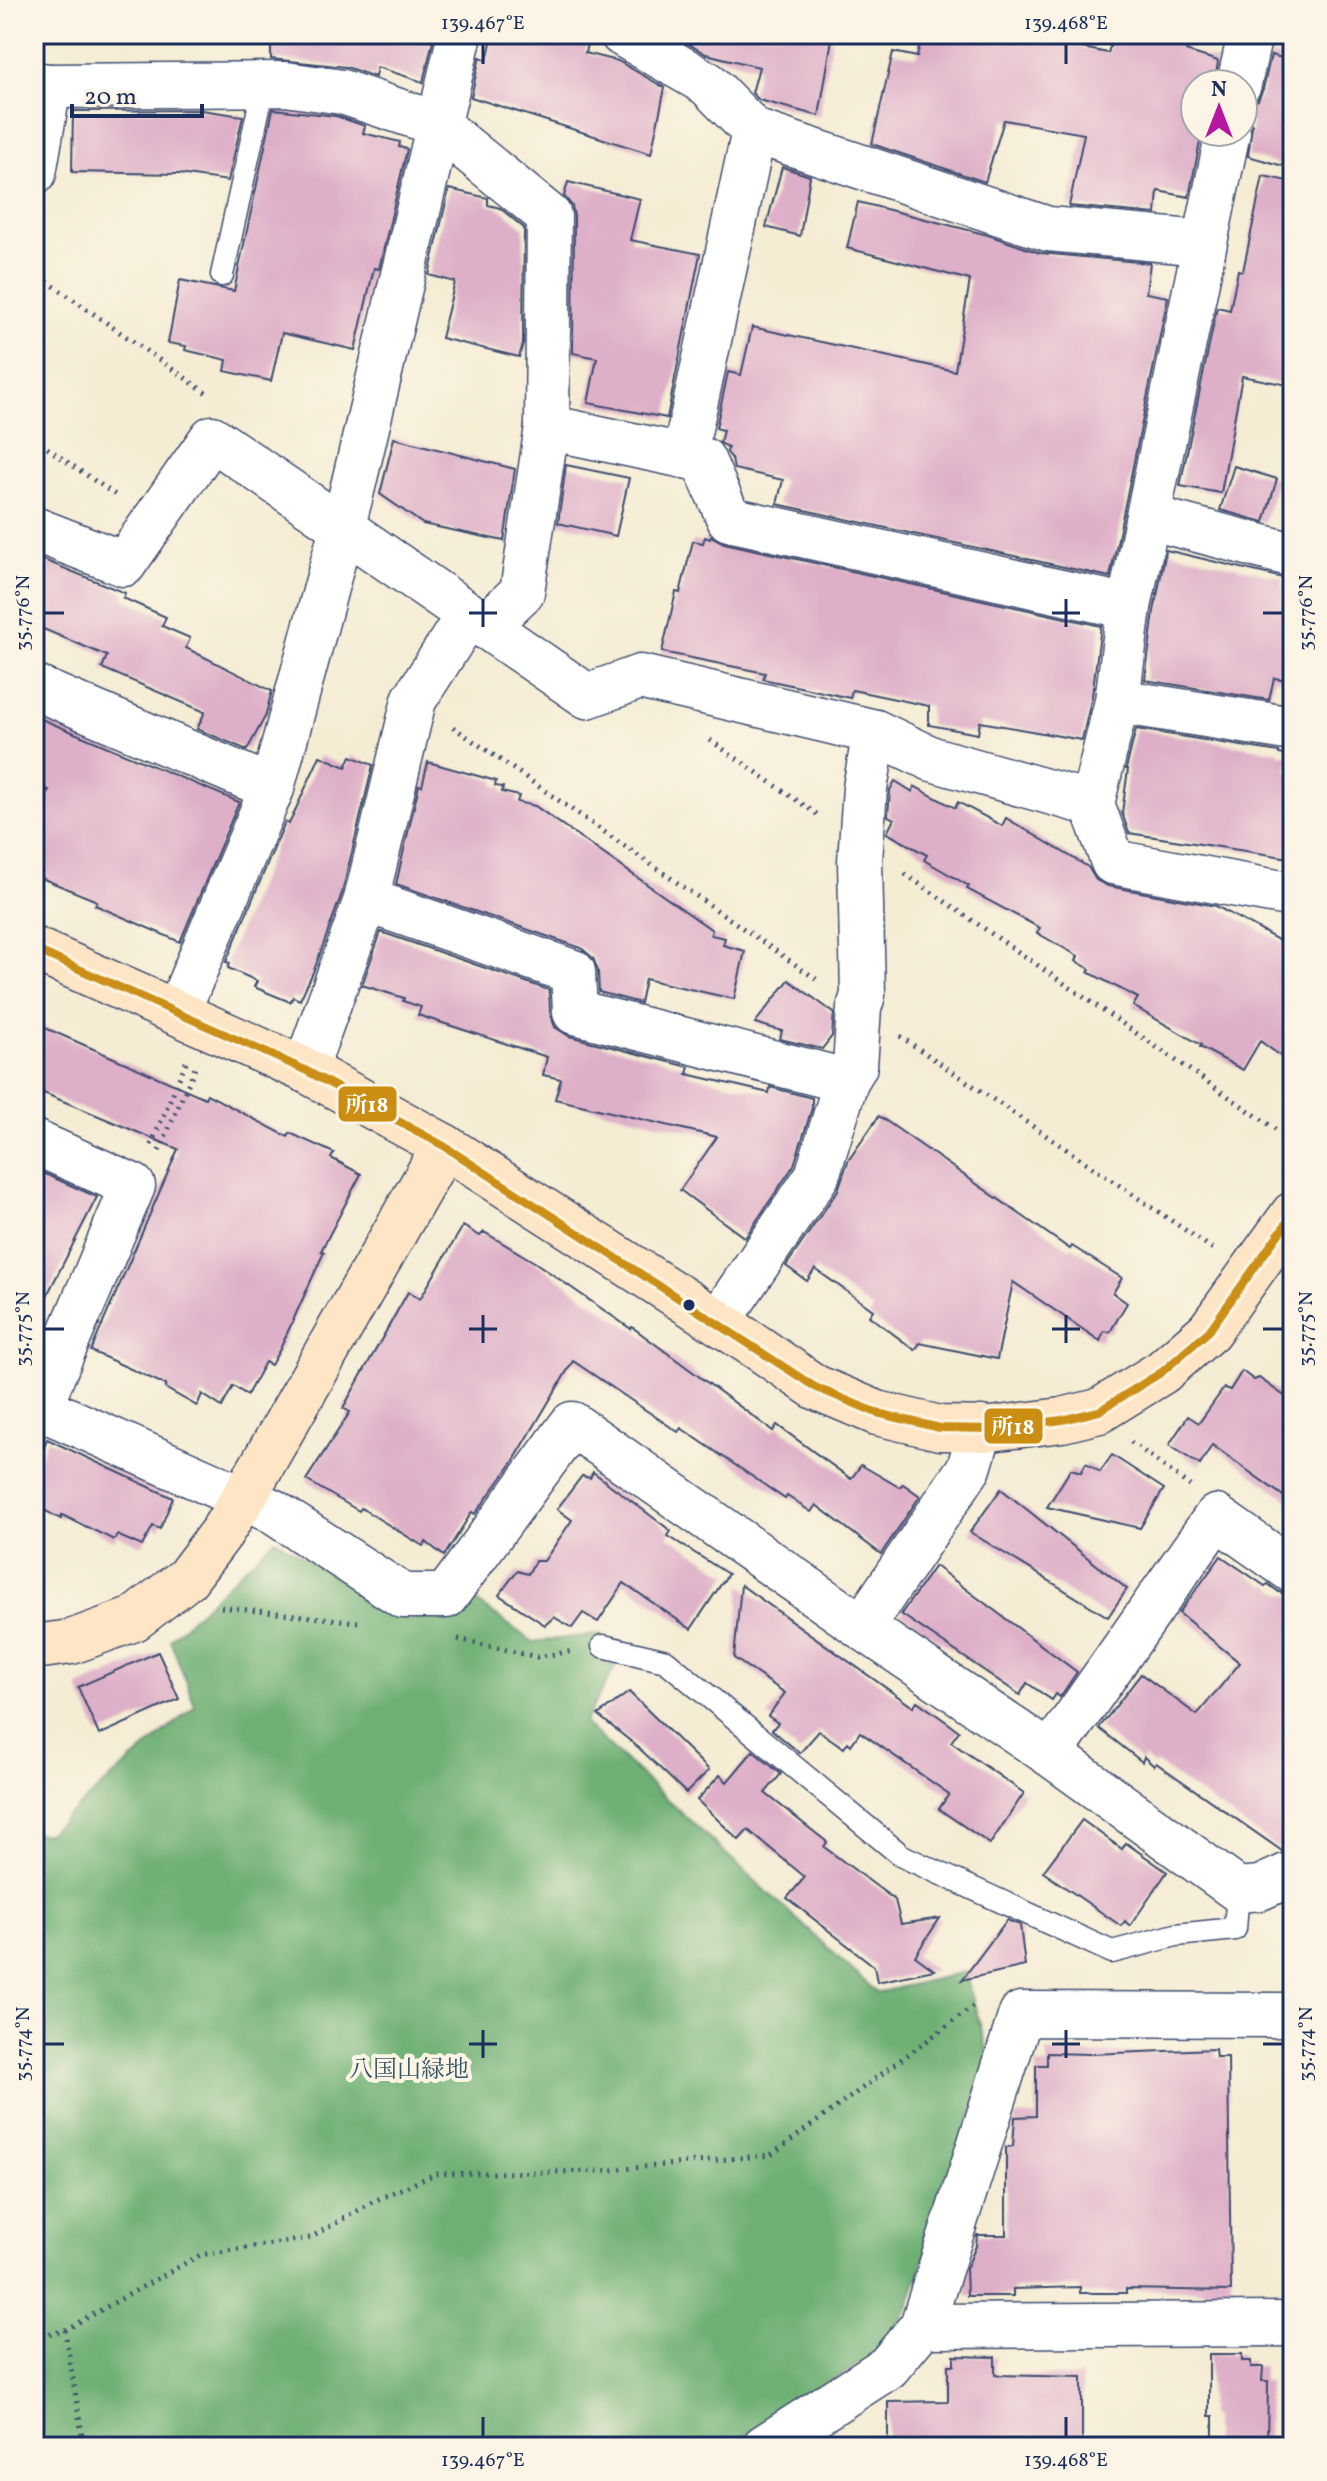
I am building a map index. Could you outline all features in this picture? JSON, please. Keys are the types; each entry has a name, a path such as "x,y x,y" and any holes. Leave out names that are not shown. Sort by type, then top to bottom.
{"street":[{"path":"178,1011 272,788 342,529 460,34"},
{"path":"622,34 708,84 754,131 1048,229 1203,243"},
{"path":"1243,68 1250,34"},
{"path":"34,173 41,85 286,84 342,92 440,127 549,216 547,427 522,592 476,621 414,700 366,900 305,1070"},
{"path":"684,456 754,131"},
{"path":"1224,148 1129,607 1117,701 1092,804 1113,862 1293,895"},
{"path":"547,427 703,460 729,519 1129,607"},
{"path":"34,529 124,564 212,438 587,696 640,677 875,732 932,759 1092,804"},
{"path":"1148,517 1293,555"},
{"path":"34,687 272,788"},
{"path":"1117,701 1293,729"},
{"path":"718,1322 817,1176 846,1081 855,1066 859,1008 863,995 860,861 865,788 875,732"},
{"path":"366,900 573,972 575,1012 846,1081"},
{"path":"34,949 305,1070 444,1146 815,1387 865,1408 940,1428 981,1428 1062,1420 1099,1411 1162,1372 1209,1331 1293,1214"},
{"path":"34,1142 133,1186 37,1406 272,1511 403,1596 446,1596 572,1424 1050,1754 1238,1890 1260,1888 1293,1873"},
{"path":"34,1647 71,1642 134,1619 187,1578 244,1497 444,1146"},
{"path":"862,1627 969,1468 981,1428"},
{"path":"1050,1754 1216,1517 1293,1571"},
{"path":"764,2447 888,2367 922,2326 1021,2014 1293,2015"},
{"path":"922,2326 1293,2324"}],"lane":[{"path":"222,275 264,85"},
{"path":"603,1646 666,1661 902,1856 1112,1952 1176,1935 1235,1929 1238,1890"}],"path":[{"path":"34,439 154,522"},
{"path":"133,1186 187,1059"},
{"path":"133,1186 149,1173 197,1063"},
{"path":"1124,1436 1212,1502 1216,1517"},
{"path":"34,2339 65,2330 200,2255 310,2238 374,2201 435,2174 601,2171 771,2155 981,2000"},
{"path":"65,2330 84,2447"}],"green space":[{"name":"八国山緑地","path":"275,1539 404,1619 457,1615 471,1598 533,1642 601,1634 615,1667 584,1723 877,1993 965,1972 990,2060 908,2308 880,2351 726,2447 34,2447 34,1833 48,1833 195,1706 170,1639"}],"building":[{"path":"271,34 411,34 433,41 423,82 377,67 375,77 346,67 271,59"},
{"path":"493,34 566,34 588,39 585,53 618,61 665,88 651,154 471,97 480,57 487,60"},
{"path":"679,34 807,34 832,39 819,116 759,100 752,93 759,67 706,54 678,38"},
{"path":"922,34 1013,34 1108,53 1114,34 1191,34 1186,51 1218,61 1217,68 1179,68 1179,148 1199,148 1189,197 1158,191 1156,214 1069,206 1084,134 1004,120 985,182 872,144 893,52 917,57"},
{"path":"1271,55 1293,61 1293,85 1283,124 1293,126 1287,167 1248,156 1249,148 1259,148 1259,98"},
{"path":"273,109 336,116 365,126 363,133 400,142 399,147 407,149 379,269 374,268 355,350 282,333 271,381 225,371 227,360 168,343 180,280 234,291"},
{"path":"201,110 243,116 228,181 179,174 72,172 73,111"},
{"path":"782,167 810,176 800,236 766,227"},
{"path":"1263,176 1293,182 1293,386 1242,376 1221,493 1180,486 1217,307 1230,310 1238,270 1243,271"},
{"path":"568,182 640,199 630,240 700,254 667,418 588,403 597,358 573,353 574,216 572,206 564,196"},
{"path":"449,189 488,198 488,205 500,208 524,228 523,344 519,357 441,338 455,282 429,275"},
{"path":"858,202 988,235 1040,253 1150,263 1146,293 1168,297 1110,577 777,504 783,480 734,469 728,447 720,443 723,430 716,428 728,372 741,375 752,327 955,371 970,280 847,248"},
{"path":"394,438 515,469 504,541 423,524 380,494"},
{"path":"566,465 629,478 616,536 558,523"},
{"path":"1234,466 1277,479 1264,522 1220,510"},
{"path":"711,536 724,543 1101,626 1092,696 1082,740 980,722 978,734 929,725 929,706 852,690 850,698 763,679 765,673 662,652 676,592 680,593 693,541 703,543 705,537 710,539"},
{"path":"1166,550 1283,578 1281,587 1288,589 1287,595 1293,595 1293,681 1274,678 1269,700 1145,680"},
{"path":"34,556 125,593 123,598 166,617 162,626 190,638 186,648 272,691 265,717 247,750 197,729 205,712 102,668 107,656 34,625"},
{"path":"34,716 239,802 180,942 95,905 97,901 34,875 34,825 49,790 34,784"},
{"path":"1136,729 1290,756 1287,772 1293,773 1293,840 1290,858 1129,833 1122,813 1126,769"},
{"path":"320,756 346,767 351,756 373,765 342,893 300,1000 293,997 290,1002 254,987 257,981 228,968 230,963 226,962 285,822 289,824"},
{"path":"428,762 496,781 495,786 503,787 502,792 519,796 517,802 535,806 712,930 711,935 725,938 723,945 745,951 734,999 645,979 640,1003 599,992 598,971 593,958 581,948 396,884 419,785 422,786"},
{"path":"895,781 913,792 914,786 955,808 958,802 1002,826 1006,818 1088,867 1096,880 1108,886 1216,906 1293,948 1293,1065 1260,1041 1243,1070 1200,1047 1133,1006 1138,998 1088,972 1090,969 1076,961 1078,956 1037,933 1040,928 967,889 969,886 924,860 927,855 887,833 894,819 888,816 890,790"},
{"path":"381,932 549,990 550,1013 555,1027 569,1036 689,1067 687,1074 769,1093 770,1087 812,1098 812,1108 794,1165 745,1238 680,1190 717,1137 555,1099 561,1079 543,1075 547,1057 418,1015 421,1007 403,1001 404,998 362,985"},
{"path":"789,980 834,1013 832,1036 822,1049 780,1039 782,1031 755,1023"},
{"path":"34,1023 205,1098 207,1094 288,1137 290,1133 334,1153 331,1158 361,1174 321,1251 324,1252 280,1349 271,1365 265,1362 247,1395 233,1386 222,1407 202,1394 197,1406 165,1388 166,1385 91,1351 178,1149 34,1089"},
{"path":"879,1116 1070,1249 1072,1246 1122,1278 1113,1293 1127,1303 1110,1332 1104,1331 1100,1341 1013,1282 997,1359 920,1343 915,1350 869,1316 873,1310 815,1269 807,1281 786,1266 838,1190 848,1161"},
{"path":"34,1169 97,1197 34,1321"},
{"path":"463,1226 480,1236 484,1232 536,1263 632,1327 773,1431 777,1425 851,1479 861,1465 899,1487 903,1484 920,1496 881,1554 816,1505 811,1512 787,1496 785,1499 681,1428 678,1432 573,1361 513,1462 475,1514 472,1512 444,1556 426,1542 423,1546 361,1508 359,1511 306,1480 350,1412 343,1408 408,1292 420,1299"},
{"path":"1242,1371 1254,1380 1259,1378 1293,1402 1293,1503 1212,1445 1200,1465 1169,1445 1188,1416 1199,1423 1224,1388 1230,1390"},
{"path":"47,1439 173,1498 160,1529 153,1526 142,1546 117,1535 114,1540 34,1505 34,1474"},
{"path":"1112,1455 1164,1489 1140,1528 1047,1507 1071,1469 1081,1472 1086,1463 1100,1472"},
{"path":"593,1472 671,1531 668,1536 728,1574 691,1629 624,1583 598,1622 583,1613 572,1628 554,1617 545,1625 499,1595 517,1571 528,1574 535,1561 544,1561 572,1520 557,1509 582,1476 590,1478"},
{"path":"1001,1489 1127,1589 1108,1617 970,1532"},
{"path":"1221,1556 1265,1586 1268,1584 1279,1592 1293,1596 1293,1848 1282,1851 1156,1763 1154,1766 1144,1757 1142,1762 1099,1728 1141,1674 1197,1715 1240,1663 1179,1613"},
{"path":"935,1566 1077,1672 1060,1697 1056,1694 1052,1700 1027,1683 1020,1695 901,1614"},
{"path":"741,1585 913,1707 917,1701 959,1731 951,1742 1024,1793 990,1844 939,1809 949,1794 860,1732 851,1745 848,1742 844,1748 819,1731 800,1753 772,1730 778,1723 768,1716 785,1693 734,1658"},
{"path":"158,1652 179,1699 99,1735 78,1687"},
{"path":"629,1692 709,1770 686,1793 639,1748 598,1715"},
{"path":"753,1751 781,1774 765,1793 827,1842 824,1847 895,1900 901,1924 940,1918 915,1956 934,1970 877,1982 874,1966 787,1898 805,1877 748,1830 739,1840 697,1800 720,1775 727,1782"},
{"path":"1082,1820 1122,1849 1126,1843 1167,1872 1130,1926 1125,1921 1121,1926 1043,1872"},
{"path":"1007,1920 1020,1925 1025,1966 962,1980"},
{"path":"1215,2049 1216,2057 1228,2057 1231,2291 1126,2289 1126,2293 1080,2293 1080,2287 1013,2289 1013,2296 967,2296 966,2269 976,2246 977,2235 1006,2235 1006,2147 1013,2146 1015,2117 1036,2116 1036,2065 1047,2065 1047,2053"},
{"path":"1209,2354 1242,2354 1242,2361 1251,2361 1251,2367 1263,2367 1262,2381 1268,2381 1267,2447 1213,2447 1213,2416 1209,2416"},
{"path":"954,2356 995,2357 995,2374 1001,2375 1082,2377 1082,2447 888,2447 888,2402 948,2401 948,2365 954,2365"}],"transit line":[{"name":"所18","path":"34,949 305,1070 444,1146 815,1387 877,1413 940,1428 991,1429 1062,1420 1099,1411 1162,1372 1209,1331 1293,1214"}]}
